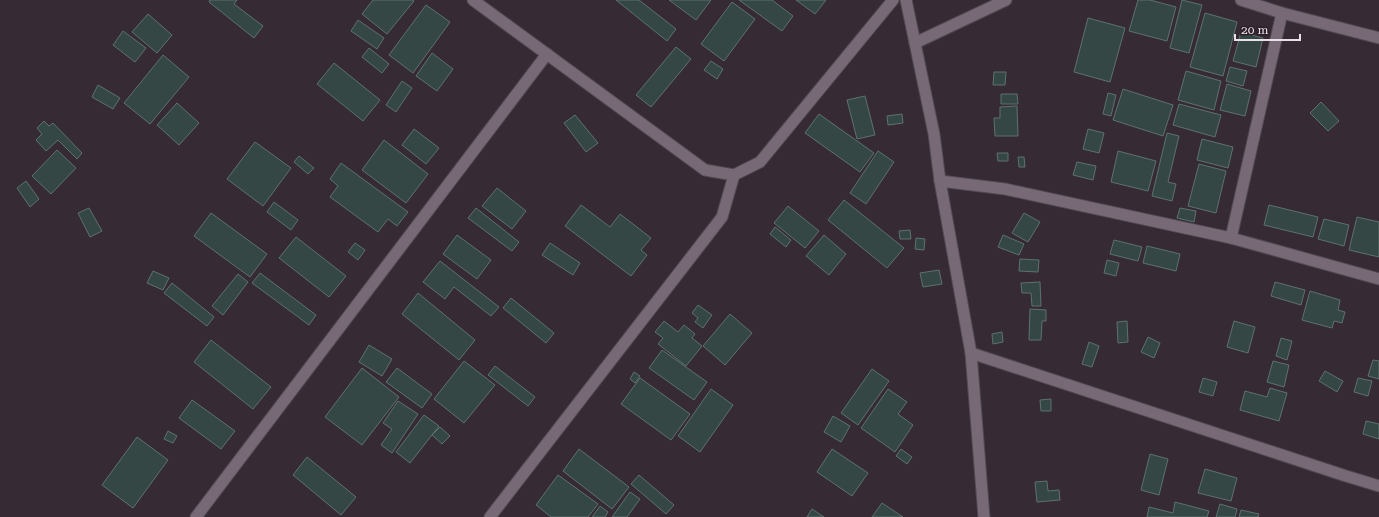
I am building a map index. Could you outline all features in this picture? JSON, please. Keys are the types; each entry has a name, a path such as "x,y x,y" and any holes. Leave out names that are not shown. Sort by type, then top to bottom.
{"street":[{"path":"472,0 705,170 734,175 760,162 893,0"},
{"path":"906,0 934,134 940,182 971,353 984,517"},
{"path":"915,43 1006,0"},
{"path":"1241,0 1282,13 1379,38"},
{"path":"1231,238 1282,13"},
{"path":"196,517 547,54"},
{"path":"490,517 722,217 734,175"},
{"path":"940,182 1004,189 1231,238 1379,279"},
{"path":"971,353 1379,486"}],"building":[{"path":"210,0 237,0 234,4 263,26 254,38 209,2"},
{"path":"373,0 414,1 387,34 362,14"},
{"path":"616,0 639,0 676,29 667,41"},
{"path":"669,0 711,0 696,20"},
{"path":"739,0 772,0 793,16 782,31"},
{"path":"796,0 826,0 815,14"},
{"path":"1138,0 1150,0 1176,7 1167,41 1129,31"},
{"path":"1182,0 1202,5 1189,53 1170,48"},
{"path":"732,2 755,19 724,61 701,44"},
{"path":"426,5 450,22 413,73 389,55"},
{"path":"1205,13 1237,22 1223,76 1190,67"},
{"path":"148,14 172,35 157,53 132,32"},
{"path":"1088,18 1125,28 1110,82 1074,72"},
{"path":"358,20 384,38 377,49 351,31"},
{"path":"123,31 146,48 135,62 113,45"},
{"path":"1241,32 1263,38 1256,67 1233,61"},
{"path":"676,47 691,59 651,107 636,95"},
{"path":"369,48 389,64 382,73 362,57"},
{"path":"432,53 453,69 437,91 416,76"},
{"path":"163,55 189,77 150,124 124,103"},
{"path":"711,61 723,69 717,79 704,70"},
{"path":"334,63 380,100 363,121 317,84"},
{"path":"1230,67 1247,71 1243,86 1226,81"},
{"path":"1186,71 1221,81 1214,110 1178,100"},
{"path":"994,72 1006,72 1005,85 993,85"},
{"path":"402,81 412,88 396,112 386,105"},
{"path":"1227,84 1251,91 1245,116 1220,110"},
{"path":"98,85 120,98 113,109 92,97"},
{"path":"1123,89 1173,105 1163,136 1113,120"},
{"path":"1108,93 1116,95 1111,116 1103,114"},
{"path":"1001,94 1017,94 1018,104 1001,104"},
{"path":"865,96 875,135 857,139 847,100"},
{"path":"1321,102 1339,121 1328,131 1310,113"},
{"path":"177,103 199,123 179,145 157,125"},
{"path":"1179,104 1221,115 1215,137 1173,125"},
{"path":"1017,106 1018,136 995,136 994,118 1000,118 1000,107"},
{"path":"819,114 874,153 860,172 805,133"},
{"path":"902,114 903,123 888,125 887,116"},
{"path":"575,115 598,143 586,152 564,123"},
{"path":"44,121 49,126 53,123 82,153 77,159 58,140 46,151 36,140 42,134 37,128"},
{"path":"414,129 439,148 426,164 402,145"},
{"path":"1088,129 1104,133 1099,153 1083,149"},
{"path":"1167,133 1179,136 1168,182 1176,184 1172,201 1152,196"},
{"path":"1202,139 1233,147 1228,168 1197,160"},
{"path":"384,140 428,174 406,203 362,170"},
{"path":"255,142 291,168 263,206 227,179"},
{"path":"57,150 76,168 51,194 32,176"},
{"path":"878,151 894,162 866,204 850,193"},
{"path":"1118,151 1156,161 1148,191 1111,182"},
{"path":"997,153 1008,153 1008,161 998,161"},
{"path":"299,156 314,168 308,174 294,162"},
{"path":"1018,157 1024,157 1025,167 1019,167"},
{"path":"1077,162 1096,166 1093,180 1073,175"},
{"path":"341,163 408,212 397,226 388,219 378,232 330,197 338,186 330,179"},
{"path":"1199,164 1226,171 1216,213 1188,206"},
{"path":"26,181 39,199 30,207 17,188"},
{"path":"497,188 526,211 512,229 482,206"},
{"path":"844,200 904,248 887,268 828,220"},
{"path":"274,202 298,220 291,230 267,212"},
{"path":"581,205 610,227 620,214 651,238 641,250 647,255 631,276 565,226"},
{"path":"1269,205 1318,217 1313,237 1264,225"},
{"path":"788,206 819,231 805,248 774,223"},
{"path":"89,208 102,231 90,237 78,213"},
{"path":"476,208 519,242 512,251 468,218"},
{"path":"1180,208 1196,211 1194,222 1177,218"},
{"path":"211,213 267,254 250,277 194,236"},
{"path":"1024,213 1040,222 1028,242 1012,233"},
{"path":"1357,217 1379,222 1379,257 1349,250"},
{"path":"1324,219 1349,225 1344,246 1318,239"},
{"path":"775,227 791,240 786,247 770,234"},
{"path":"910,230 911,239 900,239 899,231"},
{"path":"457,235 491,260 477,279 443,254"},
{"path":"824,235 846,254 829,275 806,256"},
{"path":"1003,235 1024,244 1019,255 998,247"},
{"path":"296,237 346,276 329,297 279,258"},
{"path":"916,238 925,239 924,250 915,249"},
{"path":"1114,240 1142,247 1138,261 1110,254"},
{"path":"355,243 365,250 358,260 348,252"},
{"path":"550,243 580,263 573,275 542,255"},
{"path":"1147,246 1180,254 1176,271 1143,263"},
{"path":"1020,259 1039,260 1038,272 1019,271"},
{"path":"1107,260 1119,263 1116,276 1104,273"},
{"path":"440,261 499,307 491,316 454,287 445,299 423,282"},
{"path":"939,270 942,284 923,287 920,273"},
{"path":"153,271 169,278 163,290 147,283"},
{"path":"260,273 316,315 309,325 252,283"},
{"path":"238,274 248,282 223,315 212,306"},
{"path":"1040,282 1041,306 1032,306 1031,293 1022,293 1021,283"},
{"path":"1275,282 1305,290 1301,305 1271,296"},
{"path":"172,283 214,317 207,326 164,293"},
{"path":"1310,291 1340,300 1338,310 1345,312 1342,323 1334,321 1332,328 1302,320"},
{"path":"418,293 475,340 459,360 402,314"},
{"path":"511,298 554,333 546,343 503,308"},
{"path":"698,305 712,315 703,328 695,322 698,318 692,313"},
{"path":"1030,309 1046,310 1046,321 1042,321 1041,340 1029,340"},
{"path":"730,314 752,333 725,365 703,346"},
{"path":"664,321 678,332 684,325 695,334 692,338 702,346 686,366 658,344 663,338 655,332"},
{"path":"1127,321 1128,342 1118,343 1117,322"},
{"path":"1234,321 1255,327 1248,353 1227,347"},
{"path":"1002,332 1003,342 993,344 992,334"},
{"path":"1148,337 1160,343 1154,358 1141,352"},
{"path":"1281,338 1292,341 1287,360 1276,356"},
{"path":"211,340 271,387 253,409 194,362"},
{"path":"1089,342 1099,346 1092,367 1082,364"},
{"path":"369,345 392,359 382,376 359,362"},
{"path":"662,350 707,382 694,400 649,368"},
{"path":"1373,360 1379,361 1379,379 1368,376"},
{"path":"464,361 495,385 464,423 434,399"},
{"path":"1273,361 1289,365 1284,387 1267,382"},
{"path":"495,366 535,397 528,406 488,375"},
{"path":"362,368 399,397 362,445 325,417"},
{"path":"397,368 432,394 422,408 386,382"},
{"path":"872,369 889,381 858,425 841,413"},
{"path":"1325,371 1343,381 1337,392 1319,381"},
{"path":"634,372 640,376 635,383 630,379"},
{"path":"640,378 690,414 671,440 621,404"},
{"path":"1203,378 1217,382 1213,396 1199,392"},
{"path":"1358,378 1372,381 1368,396 1354,392"},
{"path":"1270,388 1287,393 1279,421 1240,410 1245,391 1267,397"},
{"path":"711,389 733,405 700,452 678,436"},
{"path":"888,389 907,402 898,414 913,425 895,452 861,428"},
{"path":"1051,399 1051,411 1041,411 1040,400"},
{"path":"192,400 235,431 221,449 179,418"},
{"path":"398,401 418,414 392,453 381,445 392,429 383,423"},
{"path":"424,415 439,426 410,463 396,452"},
{"path":"833,416 850,426 841,442 824,432"},
{"path":"1366,421 1379,424 1379,439 1363,434"},
{"path":"440,427 450,436 442,444 432,435"},
{"path":"168,431 177,436 173,443 164,439"},
{"path":"137,437 168,460 133,508 102,485"},
{"path":"579,449 629,487 612,509 563,471"},
{"path":"832,449 868,473 852,496 817,472"},
{"path":"901,449 912,457 907,464 896,456"},
{"path":"1150,454 1168,459 1159,495 1141,490"},
{"path":"307,457 356,497 341,515 293,475"},
{"path":"1205,469 1237,478 1231,501 1198,493"},
{"path":"558,475 598,504 588,517 551,517 536,505"},
{"path":"639,475 674,505 666,514 631,484"},
{"path":"1047,481 1048,491 1059,490 1060,500 1037,502 1035,482"},
{"path":"630,492 640,499 627,517 612,517"},
{"path":"1175,502 1209,511 1207,517 1147,517 1149,507 1173,513"},
{"path":"882,503 903,517 872,517"},
{"path":"1220,504 1237,509 1235,517 1216,517"},
{"path":"600,506 608,512 605,517 592,517"},
{"path":"812,509 824,517 807,517"},
{"path":"1241,510 1259,514 1258,517 1239,517"}]}
